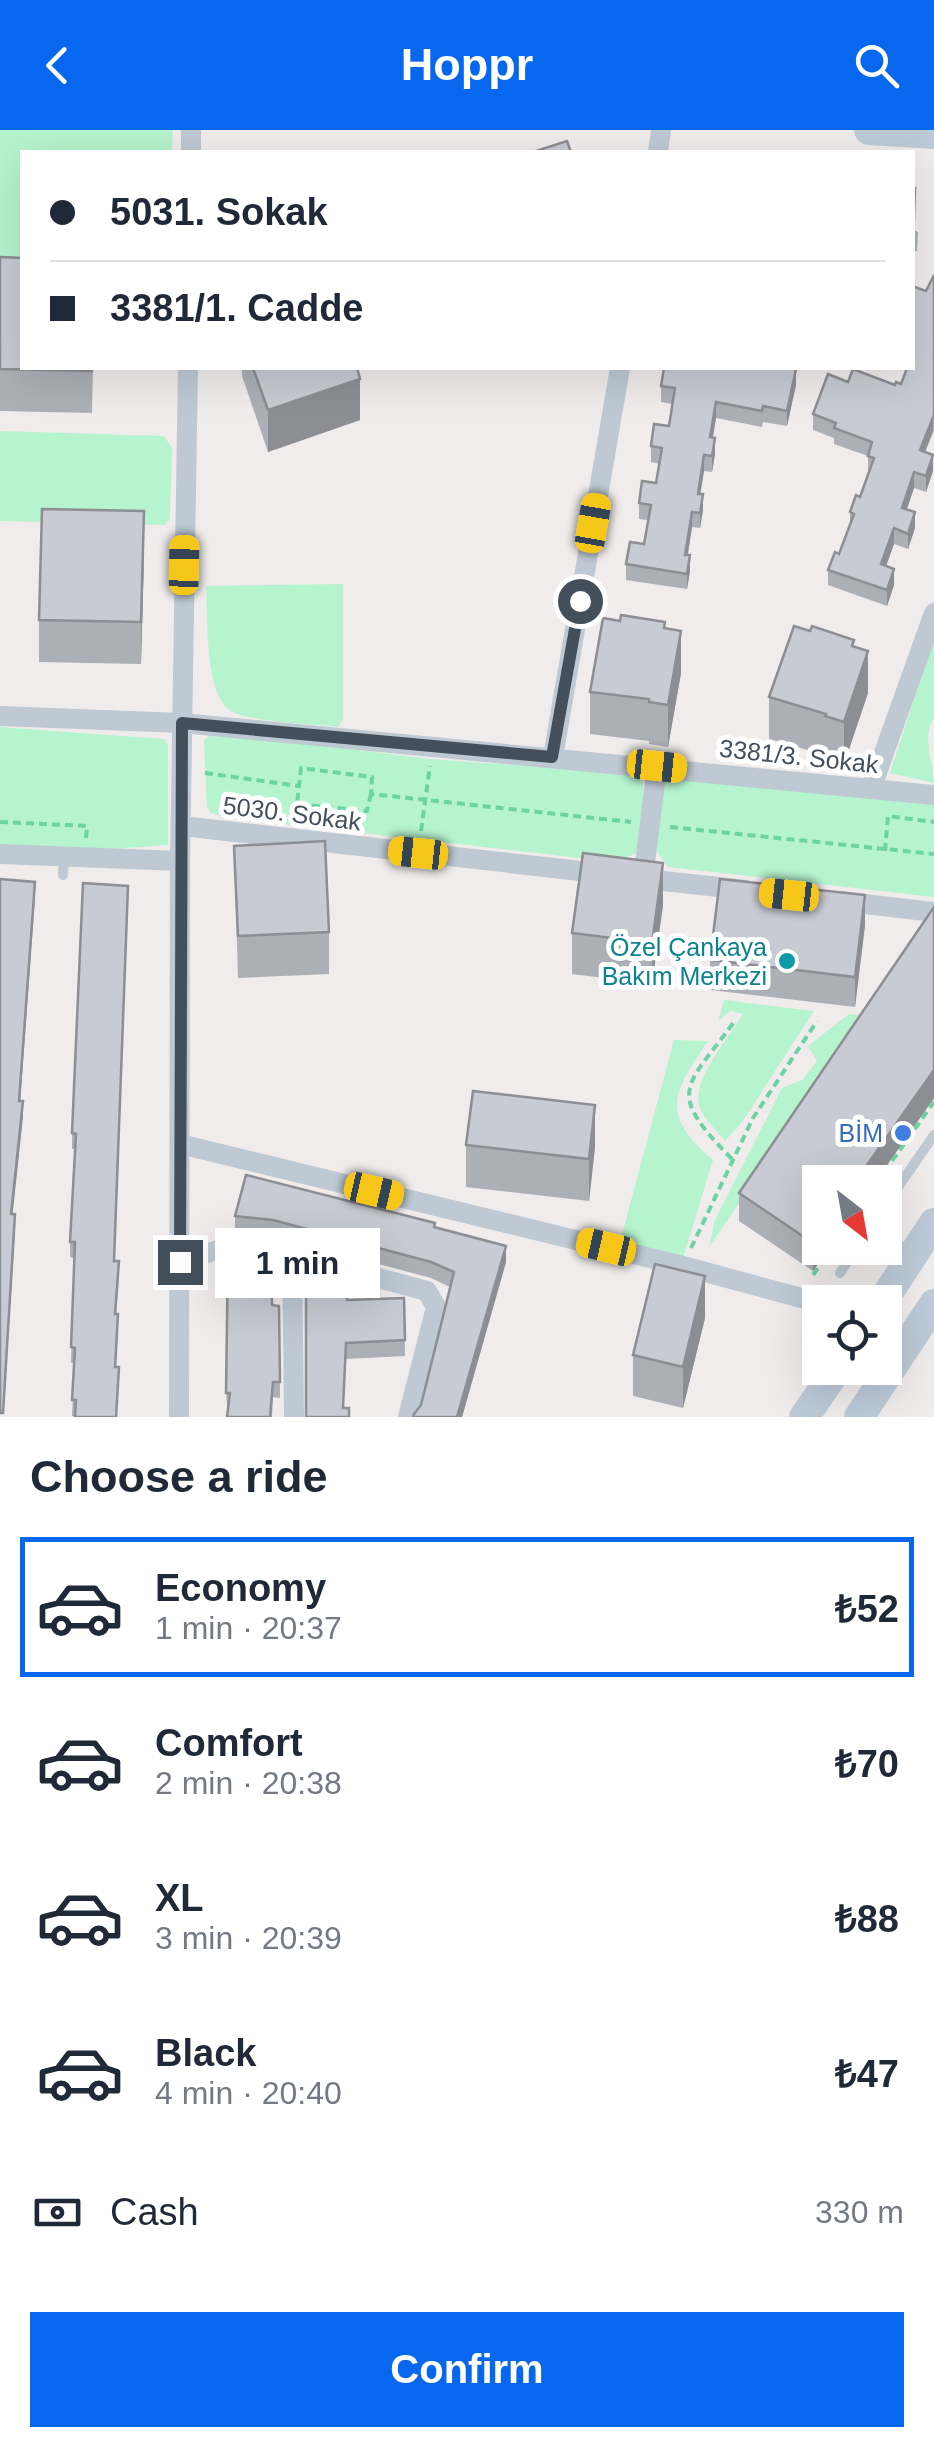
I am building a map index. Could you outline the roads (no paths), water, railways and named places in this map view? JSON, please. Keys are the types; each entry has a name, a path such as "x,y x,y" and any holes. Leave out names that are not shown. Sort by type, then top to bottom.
{"main road":[{"path":"869,130 934,134"},
{"path":"893,1285 934,1222"},
{"path":"860,1417 934,1304"},
{"path":"804,1417 826,1385"}],"street":[{"path":"179,1417 180,862 188,370"},
{"path":"552,757 620,370"},
{"path":"870,788 934,612"},
{"name":"3381/3. Sokak","path":"0,716 182,723 934,795"},
{"path":"644,879 657,766"},
{"name":"5030. Sokak","path":"182,826 760,892"},
{"path":"0,854 70,863 180,862"},
{"path":"818,898 934,912"},
{"path":"180,1144 802,1298"},
{"path":"180,1262 235,1245 292,1255 427,1291 436,1307 408,1417"},
{"path":"292,1255 294,1417"}],"lane":[{"path":"902,1181 934,1135"},
{"path":"902,1247 914,1253"},
{"path":"840,1273 845,1265"}],"place":[{"name":"Özel Çankaya Bakım Merkezi","path":"787,961"},
{"name":"BİM","path":"903,1133"}]}
